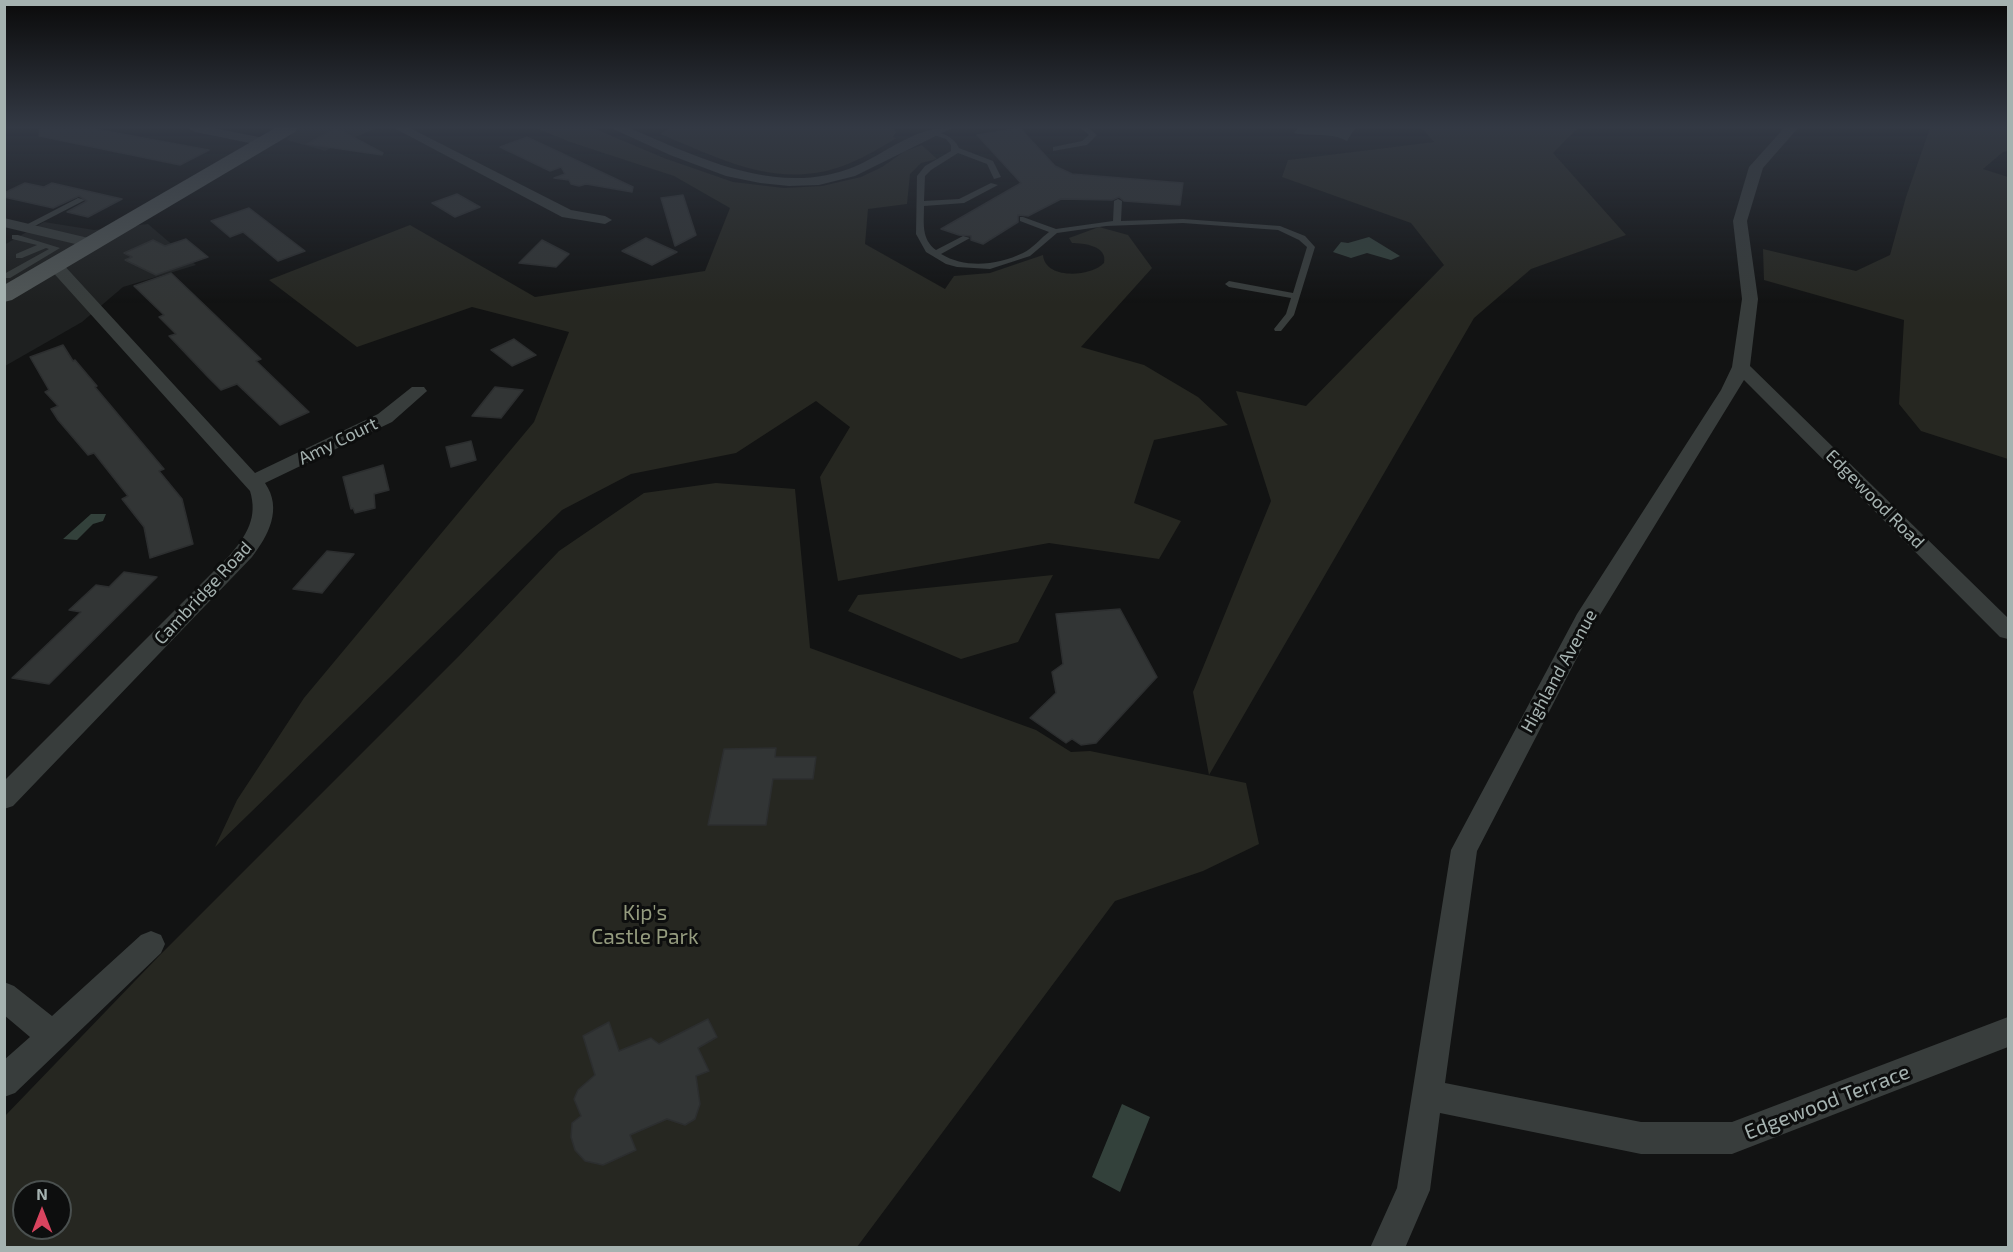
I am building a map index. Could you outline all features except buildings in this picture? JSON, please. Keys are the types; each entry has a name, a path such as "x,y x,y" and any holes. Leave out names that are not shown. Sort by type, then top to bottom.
{"main road":[{"path":"6,277 31,279 188,186"}],"street":[{"path":"514,186 567,214 606,220"},
{"name":"Highland Avenue","path":"1387,1248 1413,1191 1464,849 1586,620 1730,390 1741,366 1750,299 1740,221 1750,186"},
{"path":"4,222 24,231 92,243"},
{"name":"Cambridge Road","path":"4,798 248,548 261,527 264,506 259,489 55,265"},
{"name":"Edgewood Road","path":"1741,366 2008,632"},
{"name":"Amy Court","path":"252,482 384,418 418,391"},
{"path":"4,1082 151,944"},
{"path":"4,996 53,1036"},
{"name":"Edgewood Terrace","path":"1428,1095 1641,1138 1732,1138 2008,1032"}],"lane":[{"path":"921,186 920,234 929,250 960,265 987,267 1027,254 1055,231"},
{"path":"920,204 961,201 986,186"},
{"path":"4,243 81,200"},
{"path":"1117,224 1118,201"},
{"path":"1023,219 1055,231 1117,224 1202,222 1280,228 1302,238 1311,247 1290,315 1278,329"},
{"path":"6,277 56,248 45,245 24,231"},
{"path":"24,257 62,236"},
{"path":"935,254 966,238"},
{"path":"1229,284 1296,296"}],"shaded area":[{"path":"44,222 94,230 148,224 196,265 123,287 82,322 5,366 4,245"},
{"path":"1369,237 1400,256 1391,260 1367,253 1351,258 1333,252 1341,242 1348,243"},
{"path":"91,514 106,514 103,521 93,524 77,540 63,539"},
{"path":"1122,1104 1150,1117 1120,1192 1092,1177"}],"green space":[{"path":"692,186 909,186 907,204 868,209 865,244 945,289 954,276 990,273 1043,255 1046,263 1052,269 1060,272 1069,274 1089,271 1104,263 1102,253 1099,249 1088,245 1072,243 1069,238 1099,227 1128,235 1152,268 1081,347 1144,365 1198,397 1228,425 1154,440 1134,503 1181,521 1159,559 1049,543 838,581 820,477 850,427 816,401 736,453 631,474 562,510 215,847 237,800 304,698 534,422 569,332 472,307 357,347 269,280 410,225 535,297 705,271 730,208"},
{"path":"1308,186 1583,186 1626,235 1531,269 1474,318 1209,775 1193,692 1271,501 1236,391 1306,406 1444,265 1411,223"},
{"path":"1910,186 2008,186 2008,459 1921,431 1899,404 1904,320 1764,280 1763,249 1856,271 1890,255"},
{"name":"Kip's Castle Park","path":"716,483 795,489 810,648 1036,730 1071,752 1090,751 1246,783 1259,844 1203,871 1115,901 857,1247 5,1247 4,1117 159,956 459,656 559,551 644,493"},
{"path":"1053,575 1018,642 961,659 848,611 858,595"}]}
